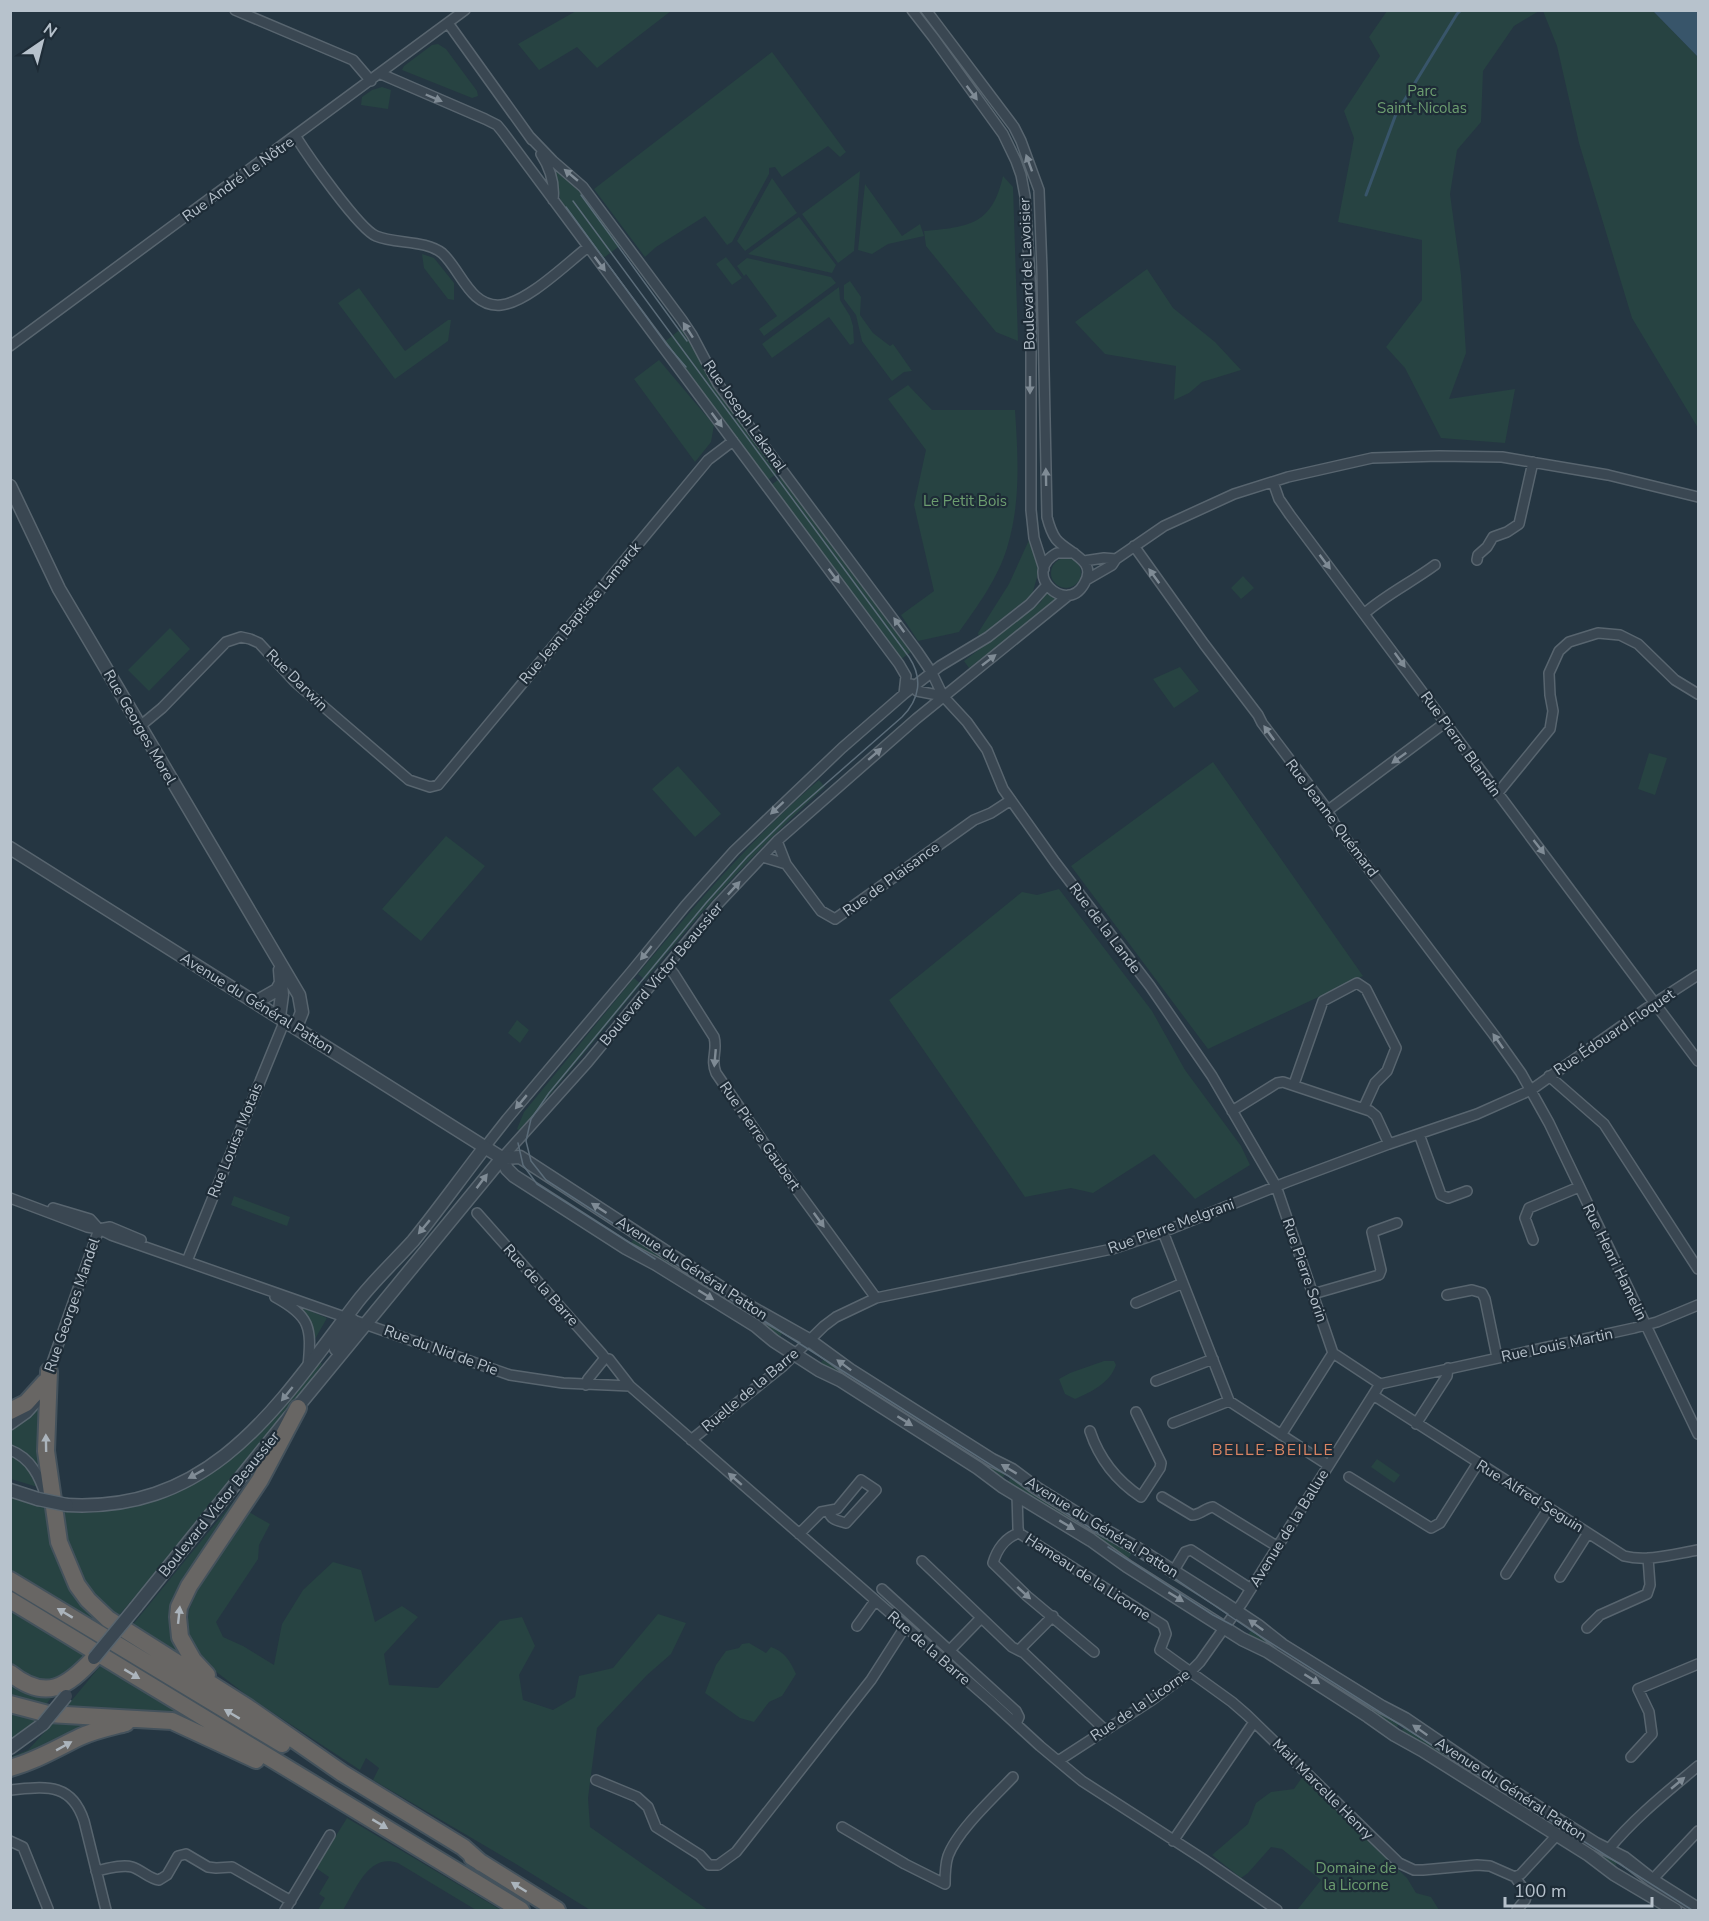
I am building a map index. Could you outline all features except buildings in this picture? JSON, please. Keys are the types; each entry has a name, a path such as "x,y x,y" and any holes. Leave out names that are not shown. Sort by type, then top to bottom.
{"highway":[{"path":"10,1411 26,1403 47,1376"},
{"path":"47,1376 46,1451 60,1542 76,1585 88,1600 108,1618 247,1707 342,1773 463,1847 481,1863"},
{"path":"247,1707 199,1668 182,1642 177,1617 183,1596 260,1480 301,1405"},
{"path":"10,1580 557,1911"},
{"path":"10,1600 521,1911"},
{"path":"10,1673 32,1686 43,1688 66,1684 83,1672 94,1658"},
{"path":"10,1704 48,1714 172,1721 268,1766 316,1793 330,1794"},
{"path":"10,1768 31,1762 80,1737 104,1728 156,1719"}],"street":[{"path":"235,10 353,60 371,81"},
{"name":"Rue André Le Nôtre","path":"10,346 465,10"},
{"name":"Boulevard de Lavoisier","path":"912,10 1003,134 1021,176 1025,196 1031,294 1031,510 1034,538 1044,569"},
{"name":"Boulevard de Lavoisier","path":"926,10 1014,127 1039,190 1047,517 1050,529 1056,538 1074,553"},
{"name":"Rue Joseph Lakanal","path":"448,23 530,137 550,172 554,188 553,200 906,676 909,691"},
{"path":"381,74 497,125 553,200"},
{"path":"296,137 350,211 369,233 378,237 429,247 440,252 473,294 487,303 503,305 521,299 588,247"},
{"name":"Rue Joseph Lakanal","path":"530,137 583,187 692,335 718,384 932,673"},
{"name":"Rue Jean Baptiste Lamarck","path":"430,787 441,782 708,460 733,441"},
{"path":"1086,580 1112,565 1116,559 1164,526 1234,494 1372,458 1439,456 1502,458 1608,475 1698,497"},
{"path":"1477,560 1478,555 1487,547 1492,537 1507,532 1519,524 1533,462"},
{"name":"Rue Pierre Blandin","path":"1273,482 1279,499 1290,515 1698,1061"},
{"name":"Rue Georges Morel","path":"10,486 59,589 299,995"},
{"name":"Rue Jeanne Quémard","path":"1134,546 1258,715 1334,824 1494,1035 1531,1090"},
{"path":"1057,553 1074,553 1084,561 1088,572 1086,580 1078,591 1069,595 1056,593 1047,585 1044,569 1048,559 1057,553"},
{"path":"1084,561 1116,559"},
{"path":"1365,613 1384,597 1435,565"},
{"name":"Boulevard Victor Beaussier","path":"10,1490 67,1505 99,1506 121,1503 151,1495 201,1472 244,1441 270,1415 347,1316 440,1208 470,1165 507,1119 734,850 842,748 909,691 940,666 988,637 1030,604 1047,585"},
{"name":"Boulevard Victor Beaussier","path":"94,1658 502,1158 588,1062 717,905 777,842 837,787 943,696 1069,595"},
{"path":"1497,794 1550,729 1553,711 1549,672 1559,651 1569,642 1598,633 1620,635 1638,644 1675,680 1698,694"},
{"name":"Rue Darwin","path":"139,727 162,708 226,642 246,637 259,643 295,682 409,780 430,787"},
{"name":"Rue de la Lande","path":"932,673 943,696 967,722 987,750 1003,789 1196,1051 1276,1186"},
{"path":"909,691 943,696"},
{"path":"1327,811 1446,722"},
{"name":"Rue de Plaisance","path":"777,842 786,864 821,911 835,919 974,820 991,813 1011,800"},
{"name":"Avenue du Général Patton","path":"10,848 502,1158 514,1176 626,1248 756,1326 819,1370 850,1386 978,1468 998,1484 1091,1540 1127,1566 1242,1639 1267,1651 1395,1736 1422,1750 1589,1855 1668,1909"},
{"path":"763,857 786,864"},
{"name":"Rue Georges Morel","path":"279,963 286,1021"},
{"name":"Rue Pierre Gaubert","path":"667,966 684,988 716,1041 712,1060 716,1073 781,1168 876,1298"},
{"name":"Rue Édouard Floquet","path":"1531,1090 1698,975"},
{"path":"256,1002 271,995 282,981"},
{"path":"1294,1084 1323,1001 1357,983 1366,988 1396,1048 1387,1071 1375,1083 1364,1107"},
{"path":"282,996 289,992 299,995 302,1012 286,1021"},
{"name":"Rue Louisa Motais","path":"187,1261 286,1021"},
{"path":"1550,1076 1605,1124 1698,1269"},
{"path":"1232,1111 1277,1083 1294,1084 1364,1107 1376,1116 1389,1144"},
{"name":"Rue Pierre Melgrani","path":"809,1340 836,1317 876,1298 1112,1249 1163,1232 1276,1186 1389,1144 1477,1114 1531,1090"},
{"name":"Rue Henri Hamelin","path":"1531,1090 1698,1434"},
{"path":"1419,1134 1441,1195 1451,1197 1467,1191"},
{"name":"Avenue du Général Patton","path":"502,1158 520,1156 752,1308 809,1340 850,1370 992,1460 1012,1470 1095,1526 1138,1549 1292,1651 1405,1719 1502,1785 1624,1858 1652,1880 1698,1909"},
{"name":"Rue Pierre Sorin","path":"1276,1186 1333,1353"},
{"path":"1533,1240 1525,1218 1529,1208 1579,1187"},
{"name":"Rue du Nid de Pie","path":"10,1193 81,1215 90,1219 99,1229"},
{"name":"Rue du Nid de Pie","path":"10,1198 510,1375 586,1385 630,1386"},
{"name":"Rue de la Barre","path":"477,1213 604,1358 609,1359 630,1386 766,1506 1089,1786 1273,1909"},
{"path":"1313,1294 1379,1275 1381,1270 1372,1232 1397,1223"},
{"name":"Rue Georges Mandel","path":"10,1425 27,1413 41,1394 99,1229"},
{"path":"1163,1232 1230,1401 1328,1465"},
{"path":"1136,1303 1183,1283"},
{"name":"Rue du Nid de Pie","path":"257,1287 295,1308 302,1316 310,1334 308,1367"},
{"path":"1447,1295 1472,1290 1482,1293 1497,1357"},
{"name":"Rue Louis Martin","path":"1380,1384 1646,1325 1698,1305"},
{"name":"Boulevard Victor Beaussier","path":"301,1405 313,1382 353,1326 353,1322 347,1316"},
{"name":"Ruelle de la Barre","path":"691,1440 783,1366 809,1340"},
{"path":"1281,1435 1333,1353 1380,1384"},
{"path":"586,1385 604,1358"},
{"path":"1156,1381 1213,1359"},
{"path":"1416,1424 1447,1376 1448,1368"},
{"name":"Avenue de la Ballue","path":"1236,1612 1380,1384"},
{"name":"Rue Alfred Seguin","path":"1373,1395 1624,1556 1636,1559 1698,1550"},
{"path":"1173,1423 1230,1401"},
{"path":"1090,1431 1100,1453 1120,1481 1141,1497 1161,1463 1136,1412"},
{"path":"10,1450 31,1464 39,1478 60,1542"},
{"path":"1349,1477 1431,1528 1440,1523 1478,1463"},
{"path":"799,1534 821,1512 837,1509 861,1480 876,1490 846,1523 835,1520 829,1511"},
{"name":"Hameau de la Licorne","path":"1017,1494 1019,1533"},
{"path":"1162,1497 1192,1515 1213,1507 1278,1547"},
{"path":"1506,1574 1549,1508"},
{"name":"Hameau de la Licorne","path":"1019,1533 1010,1536 1001,1546 995,1554 993,1563 1027,1596 1094,1652"},
{"name":"Hameau de la Licorne","path":"1019,1533 1163,1625 1166,1634 1160,1650 1190,1672"},
{"path":"1560,1577 1588,1533"},
{"path":"1173,1572 1185,1552 1191,1550 1251,1588"},
{"path":"1587,1628 1600,1614 1647,1594 1650,1586 1648,1558"},
{"path":"922,1561 1012,1647 1019,1650 1105,1730"},
{"path":"882,1589 1016,1711 1019,1717 1016,1724"},
{"path":"857,1626 875,1600"},
{"name":"Rue de la Licorne","path":"1058,1761 1152,1700 1190,1672 1236,1612"},
{"path":"1019,1650 1053,1616"},
{"path":"950,1650 981,1618"},
{"path":"596,1780 637,1797 648,1807 656,1827 700,1855 709,1865 718,1865 736,1852 872,1680 905,1627"},
{"path":"1631,1757 1652,1734 1647,1704 1638,1689 1698,1664"},
{"path":"10,1748 43,1724 83,1672"},
{"name":"Mail Marcelle Henry","path":"1190,1672 1232,1702 1254,1722 1399,1863 1414,1870 1485,1866 1515,1877"},
{"path":"1173,1841 1254,1722"},
{"path":"1608,1850 1648,1808 1698,1766"},
{"path":"842,1827 905,1864 945,1884 948,1856 954,1845 980,1812 1013,1777"},
{"path":"10,1790 47,1787 61,1791 74,1801 82,1814 106,1911"},
{"path":"1652,1880 1698,1831"},
{"path":"285,1911 330,1835"},
{"path":"1517,1911 1527,1894 1515,1877 1521,1874 1557,1835"},
{"path":"10,1841 23,1847 48,1908 47,1911"},
{"path":"96,1871 128,1866 134,1867 152,1879 159,1880 167,1875 178,1856 186,1854 208,1867 232,1867 291,1901"}],"green space":[{"path":"576,11 671,11 597,68 577,47 539,70 518,44"},
{"name":"Parc Saint-Nicolas","path":"1387,11 1539,11 1514,26 1483,71 1481,122 1457,150 1450,194 1461,275 1466,353 1449,399 1515,389 1505,443 1441,438 1405,368 1386,347 1422,300 1422,240 1338,222 1354,138 1344,111 1380,56 1369,37"},
{"path":"1543,11 1653,11 1698,57 1698,428 1632,318 1579,143 1557,46"},
{"path":"438,44 446,49 477,91 478,96 472,98 402,70 432,45"},
{"path":"772,52 846,152 840,157 828,146 782,177 775,167 769,168 769,174 732,242 727,245 705,216 656,247 645,257 594,189"},
{"path":"382,87 391,90 388,109 361,105 362,97"},
{"path":"552,165 577,185 621,245 602,259 562,206"},
{"path":"860,171 854,251 838,263 802,214"},
{"path":"1003,176 1013,187 1018,341 996,332 926,246 924,231 966,225 985,214 992,205"},
{"path":"772,178 797,213 745,251 737,241"},
{"path":"865,184 902,236 920,224 924,236 888,244 872,254 858,250"},
{"path":"799,217 836,265 832,273 748,254"},
{"path":"422,254 434,258 454,283 454,300 448,299 424,268"},
{"path":"726,257 742,278 732,285 716,264"},
{"path":"747,258 831,277 836,283 764,336 759,329 777,316 746,274 744,276 737,266"},
{"path":"1147,269 1173,308 1215,342 1241,370 1202,382 1189,393 1174,400 1176,366 1105,354 1075,322"},
{"path":"850,281 861,297 860,315 873,333 890,346 893,344 912,371 904,372 892,381 862,341 856,315 844,299 844,285"},
{"path":"839,287 840,300 853,326 854,343 850,345 829,317 772,358 762,344"},
{"path":"359,288 405,351 451,320 448,341 395,379 338,303"},
{"path":"682,328 709,377 779,472 768,480 663,343"},
{"path":"659,360 714,425 711,442 695,462 634,379"},
{"name":"Le Petit Bois","path":"908,385 932,410 1015,410 1017,445 1015,514 1007,548 993,581 959,632 918,641 901,615 934,591 914,505 926,450 888,399"},
{"path":"782,477 911,652 900,660 771,485"},
{"path":"1029,540 1039,570 1032,595 979,637 978,633 1009,584"},
{"path":"1066,558 1077,562 1081,573 1077,584 1066,588 1055,584 1051,573 1055,562"},
{"path":"1243,576 1254,588 1241,599 1231,588"},
{"path":"1046,592 1058,599 969,668 964,661 1041,602"},
{"path":"170,628 190,649 149,691 128,670"},
{"path":"1180,667 1199,691 1174,708 1153,679"},
{"path":"1649,753 1667,758 1655,795 1638,789"},
{"path":"1213,762 1363,976 1208,1049 1071,866"},
{"path":"678,766 721,814 695,837 652,789"},
{"path":"819,780 825,787 731,880 645,980 638,974 747,849"},
{"path":"446,836 485,866 421,941 382,909"},
{"path":"1059,889 1152,1011 1185,1070 1241,1146 1250,1165 1195,1199 1154,1154 1093,1193 1071,1188 1025,1197 889,1000 1022,892 1037,895"},
{"path":"634,978 641,984 520,1131 517,1129 524,1112"},
{"path":"517,1020 529,1030 520,1043 508,1033"},
{"path":"234,1196 290,1217 287,1226 231,1205"},
{"path":"637,1234 784,1331 779,1338 629,1246"},
{"path":"303,1308 327,1318 315,1339 312,1325 301,1310"},
{"path":"825,1357 1006,1472 1002,1480 820,1364"},
{"path":"1104,1361 1114,1361 1116,1365 1105,1382 1075,1399 1065,1394 1059,1379"},
{"path":"320,1362 322,1364 297,1401 295,1400 241,1472 115,1620 73,1571 60,1510 92,1512 123,1508 161,1497 198,1480 231,1458 261,1432"},
{"path":"40,1404 41,1467 21,1449 11,1444 10,1429"},
{"path":"11,1454 29,1466 41,1488 11,1479"},
{"path":"1377,1459 1400,1475 1394,1483 1371,1467"},
{"path":"1012,1476 1134,1550 1126,1562 1007,1483"},
{"path":"252,1479 182,1587 186,1659 130,1628"},
{"path":"10,1497 46,1507 68,1580 208,1690 11,1571"},
{"path":"247,1511 270,1524 259,1545 258,1559 216,1622 223,1637 274,1665 282,1624 303,1590 333,1562 361,1570 375,1622 402,1606 418,1617 384,1654 389,1685 438,1688 500,1621 522,1617 535,1646 519,1675 523,1700 553,1710 575,1697 579,1676 613,1668 658,1614 686,1623 671,1654 647,1675 597,1728 588,1798 590,1827 708,1910 590,1910 373,1780 379,1768 366,1758 360,1770 249,1697 210,1667 193,1644 187,1628 189,1610 202,1579"},
{"path":"10,1611 86,1656 76,1668 46,1685 10,1668"},
{"path":"1252,1629 1400,1722 1395,1730 1247,1636"},
{"path":"749,1643 766,1653 771,1647 780,1652 789,1661 796,1674 782,1696 769,1702 754,1722 740,1718 705,1693 716,1665 726,1651"},
{"path":"101,1665 204,1728 63,1711"},
{"path":"10,1681 51,1698 44,1707 11,1699"},
{"path":"11,1708 38,1719 33,1727 11,1743"},
{"path":"55,1721 100,1723 11,1764 11,1757 28,1750"},
{"path":"1405,1726 1618,1861 1614,1868 1400,1733"},
{"name":"Domaine de la Licorne","path":"1303,1776 1407,1878 1416,1893 1431,1897 1439,1910 1297,1910 1321,1880 1282,1849 1271,1847 1241,1878 1212,1855 1248,1824 1256,1803 1271,1792 1294,1789"},
{"path":"347,1818 501,1910 476,1910 398,1863 388,1861 379,1863 364,1875 343,1910 318,1910 325,1898 319,1894 329,1877 316,1868"}],"water":[{"path":"1653,11 1698,11 1698,57"}],"waterway":[{"path":"1366,195 1396,114 1461,10"}],"tram line":[{"path":"581,195 687,341"},
{"path":"573,201 909,657 916,673 918,688 913,703 902,717 789,816 747,857 706,903 549,1093 531,1119 526,1141 531,1161 546,1180 786,1335 1092,1529 1177,1580 1249,1629 1692,1910"},
{"path":"566,207 667,345 686,367"},
{"path":"518,1143 523,1165 537,1184 655,1259"},
{"path":"1108,1547 1232,1625"}],"district":[{"name":"BELLE-BEILLE","path":"1273,1449"}]}
